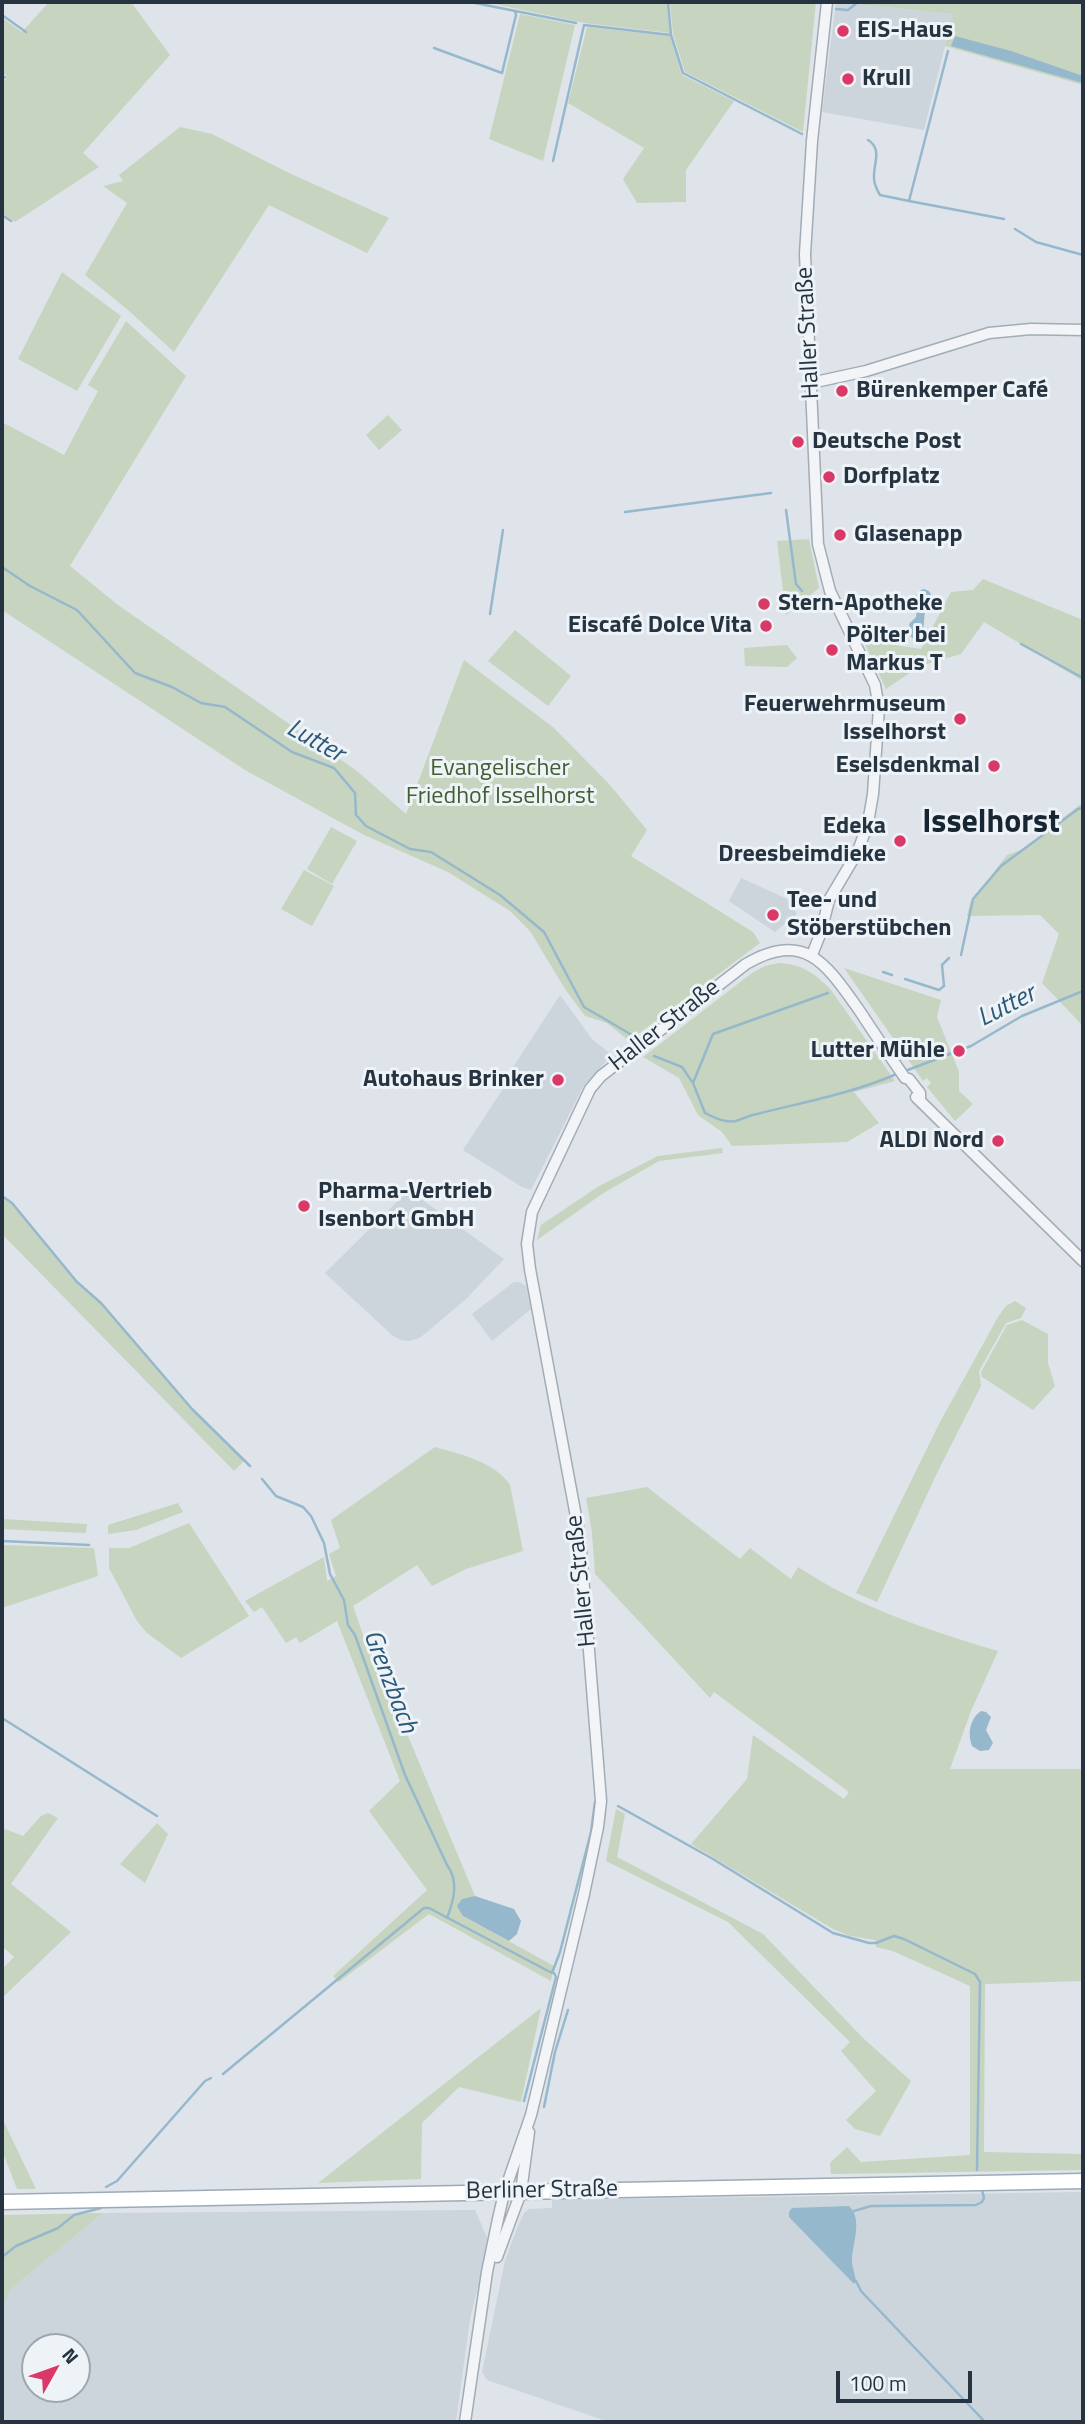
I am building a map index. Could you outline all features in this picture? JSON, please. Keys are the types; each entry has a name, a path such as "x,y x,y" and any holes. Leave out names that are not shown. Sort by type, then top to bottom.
{"main road":[{"name":"Berliner Straße","path":"2,2202 1083,2181"}],"street":[{"name":"Haller Straße","path":"484,2295 503,2193 531,2115 584,1894 601,1801 580,1538 530,1269 527,1244 529,1225 536,1201 584,1102 601,1076 762,954 784,950 812,955 829,900 858,851 868,823 873,794 879,708 875,685 833,598 818,544 805,254 827,2"},
{"path":"811,383 866,371 989,333 1031,329 1083,330"},
{"path":"812,955 829,968 905,1078 909,1079 920,1093 920,1098 972,1153 1083,1261"},
{"name":"Haller Straße","path":"484,2295 522,2192 531,2115"},
{"path":"465,2422 484,2295"}],"shaded area":[{"path":"836,2 953,14 924,130 822,112"},
{"path":"741,878 787,899 797,914 775,932 729,901"},
{"path":"560,995 592,1039 612,1055 584,1085 531,1190 463,1150"},
{"path":"409,1190 504,1259 466,1299 421,1337 410,1341 393,1336 325,1273"},
{"path":"514,1282 526,1286 531,1309 492,1341 472,1314"},
{"path":"1083,2192 1083,2422 609,2422 487,2380 482,2372 505,2261 517,2228 529,2209 552,2208 552,2200"},
{"path":"475,2210 489,2242 470,2319 456,2422 10,2422 2,2418 2,2307 11,2289 103,2213"}],"green space":[{"path":"49,2 131,2 170,55 83,153 99,167 15,222 2,213 2,82 7,78 6,74 2,77 2,18 22,32"},
{"path":"485,2 667,2 670,33 584,23"},
{"path":"670,2 816,2 803,132 685,72 673,34"},
{"path":"836,2 1083,2 1083,85 945,46 953,14"},
{"path":"520,14 575,25 543,161 489,139"},
{"path":"587,27 670,36 682,75 734,101 686,170 686,202 637,203 623,179 644,148 568,103"},
{"path":"180,127 212,134 289,173 389,218 367,253 269,205 174,352 85,275 127,203 103,186 123,181 119,175"},
{"path":"62,272 121,316 77,391 18,359"},
{"name":"Evangelischer Friedhof Isselhorst","path":"126,321 186,376 70,566 118,605 357,771 406,814 464,660 554,728 610,785 647,830 631,856 753,932 760,943 629,1041 607,1023 585,1016 565,989 530,931 510,911 448,872 364,835 245,770 2,610 2,422 64,455 98,391 88,385"},
{"path":"388,415 402,430 379,450 366,435"},
{"path":"809,539 819,588 786,615 777,541"},
{"path":"983,579 1083,620 1083,681 984,622 961,654 920,666 886,689 863,640 921,649 951,592 973,590"},
{"path":"515,630 571,676 548,706 488,661"},
{"path":"787,645 797,658 787,667 745,666 744,648"},
{"path":"1082,803 1083,1026 1042,983 1059,934 1040,915 967,916 970,903 1007,855 1021,850"},
{"path":"331,827 357,841 332,884 307,869"},
{"path":"304,870 334,886 312,926 281,909"},
{"path":"779,963 802,968 831,990 895,1081 854,1092 879,1123 847,1142 732,1146 722,1132 698,1115 679,1078 643,1057 752,973"},
{"path":"844,968 941,1000 937,1017 959,1072 959,1091 973,1104 955,1121 927,1087 931,1083 927,1078 923,1081"},
{"path":"722,1148 723,1153 659,1161 602,1194 537,1240 541,1225 599,1186 658,1156"},
{"path":"2,1198 12,1204 76,1282 128,1333 192,1410 244,1461 234,1471 2,1234"},
{"path":"1015,1301 1026,1308 1021,1318 1006,1323 979,1371 981,1386 877,1602 856,1593 940,1422 998,1317 1006,1306"},
{"path":"1022,1320 1048,1334 1048,1363 1055,1386 1033,1410 982,1377 981,1372 1007,1325"},
{"path":"435,1447 486,1465 510,1485 523,1551 466,1569 432,1586 417,1565 353,1606 372,1661 382,1674 475,1896 462,1899 463,1916 554,1966 551,1981 429,1914 339,1982 333,1976 427,1890 369,1811 400,1781 337,1621 300,1643 296,1637 286,1643 262,1607 254,1612 245,1601 324,1557 327,1581 336,1576 329,1554 340,1548 331,1520"},
{"path":"647,1487 740,1559 750,1548 791,1579 798,1567 870,1606 946,1635 998,1651 971,1711 950,1769 1083,1769 1083,1981 985,1984 984,2152 1083,2154 1083,2170 831,2174 830,2163 847,2147 861,2162 970,2155 970,1986 893,1951 876,1947 875,1940 850,1936 833,1929 691,1844 747,1779 753,1735 844,1799 849,1792 714,1692 710,1698 595,1574 586,1498"},
{"path":"178,1503 183,1512 136,1530 108,1534 108,1525"},
{"path":"2,1519 87,1524 86,1533 2,1529"},
{"path":"189,1523 249,1616 181,1658 147,1633 137,1621 109,1568 109,1548 129,1548"},
{"path":"2,1545 94,1548 98,1576 2,1608"},
{"path":"616,1809 625,1814 617,1857 763,1934 863,2038 911,2081 880,2136 855,2129 846,2120 876,2091 841,2051 850,2042 728,1922 606,1861"},
{"path":"48,1813 58,1818 11,1884 71,1932 2,1998 2,1969 14,1957 2,1946 2,1828 23,1836 41,1816"},
{"path":"157,1823 168,1834 145,1883 120,1864"},
{"path":"541,2008 521,2102 459,2087 422,2123 421,2179 318,2183"},
{"path":"2,2118 36,2189 17,2189 2,2150"},
{"path":"103,2213 11,2289 2,2307 2,2215"}],"water":[{"path":"955,36 1011,51 1083,76 1083,83 951,46"},
{"path":"924,589 929,591 933,598 925,610 923,633 915,640 911,637 909,624 916,617 917,594"},
{"path":"981,1711 991,1717 986,1730 993,1743 989,1750 980,1751 972,1746 970,1731 974,1718"},
{"path":"475,1896 514,1909 521,1921 517,1934 509,1941 463,1916 457,1906 462,1899"},
{"path":"849,2206 856,2218 852,2256 856,2281 854,2284 789,2217 792,2208"}],"waterway":[{"path":"470,2 576,23"},
{"path":"668,2 671,35 683,73 802,134"},
{"path":"836,9 848,10 858,2"},
{"path":"434,48 502,73 515,11"},
{"path":"2,15 26,32"},
{"path":"584,25 671,35"},
{"path":"553,161 584,25"},
{"path":"948,51 909,201 1004,219"},
{"path":"868,140 876,152 874,180 880,195 909,201"},
{"path":"2,215 11,221"},
{"path":"1015,229 1036,242 1083,255"},
{"path":"625,512 771,493"},
{"path":"786,510 796,584 802,591"},
{"path":"490,614 503,530"},
{"name":"Lutter","path":"2,567 30,586 77,610 135,673 172,687 201,703 225,707 292,752 334,768 355,793 356,815 366,826 410,849 431,852 500,895 544,932 584,1007 632,1035"},
{"path":"1021,644 1083,678"},
{"path":"961,955 973,899 1001,866 1083,808"},
{"path":"905,979 939,990 944,986 942,965 949,958"},
{"path":"883,972 892,975"},
{"name":"Lutter","path":"905,1071 971,1046 1022,1016 1083,991"},
{"path":"693,1083 713,1034 828,993"},
{"name":"Lutter","path":"654,1056 682,1067 693,1083 705,1113 728,1121 847,1092 899,1073"},
{"name":"Grenzbach","path":"2,1196 12,1203 77,1282 101,1303 192,1409 250,1466"},
{"name":"Grenzbach","path":"262,1479 276,1496 303,1507 311,1516 324,1543 330,1574 344,1600 348,1625 355,1635 405,1775 451,1871 453,1898 447,1918"},
{"path":"2,1541 89,1545"},
{"path":"2,1718 157,1816"},
{"path":"223,2074 424,1908 429,1908 552,1973 560,1952 591,1832 595,1802"},
{"path":"618,1806 713,1859 833,1933 869,1943 894,1936 975,1974 980,1982 977,2170"},
{"path":"524,2101 556,1977 554,1973"},
{"path":"544,2107 555,2052 568,2010"},
{"path":"106,2187 117,2181 205,2081 211,2078"},
{"path":"854,2211 871,2206 976,2205 984,2198 982,2190"},
{"path":"2,2257 16,2246 58,2228 74,2215 101,2208"},
{"path":"856,2281 861,2291 985,2422"}],"place":[{"name":"EIS-Haus","path":"843,31"},
{"name":"Krull","path":"848,79"},
{"name":"Bürenkemper Café","path":"842,391"},
{"name":"Deutsche Post","path":"798,442"},
{"name":"Dorfplatz","path":"829,477"},
{"name":"Glasenapp","path":"840,535"},
{"name":"Stern-Apotheke","path":"764,604"},
{"name":"Eiscafé Dolce Vita","path":"766,626"},
{"name":"Pölter bei Markus T","path":"832,650"},
{"name":"Feuerwehrmuseum Isselhorst","path":"960,719"},
{"name":"Eselsdenkmal","path":"994,766"},
{"name":"Edeka Dreesbeimdieke","path":"900,841"},
{"name":"Tee- und Stöberstübchen","path":"773,915"},
{"name":"Lutter Mühle","path":"959,1051"},
{"name":"Autohaus Brinker","path":"558,1080"},
{"name":"ALDI Nord","path":"998,1141"},
{"name":"Pharma-Vertrieb Isenbort GmbH","path":"304,1206"}],"district":[{"name":"Isselhorst","path":"991,824"}]}
